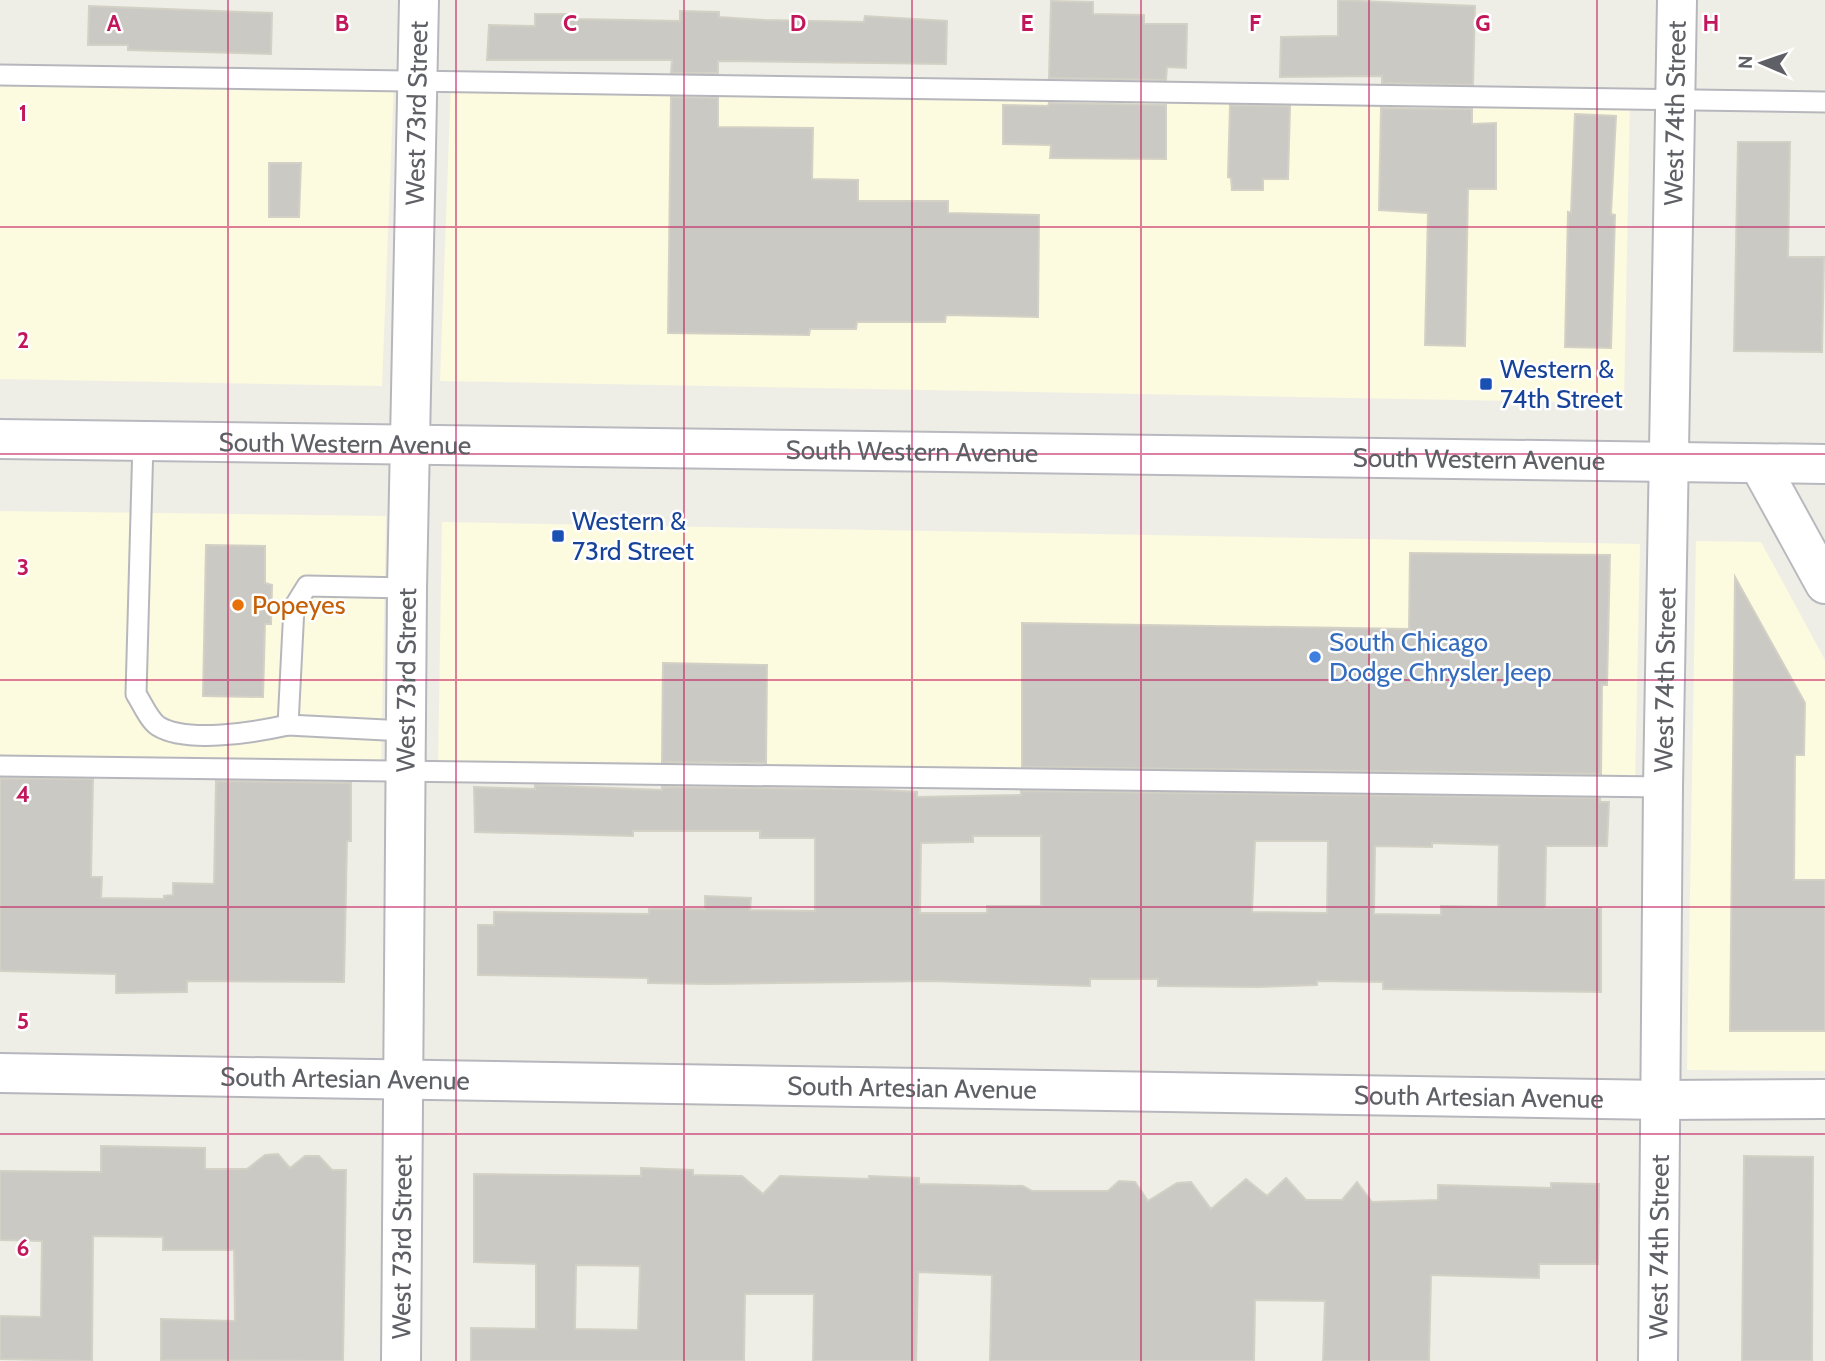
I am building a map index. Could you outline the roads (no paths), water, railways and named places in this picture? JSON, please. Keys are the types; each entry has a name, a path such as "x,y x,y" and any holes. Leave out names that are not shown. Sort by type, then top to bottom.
{"street":[{"name":"West 73rd Street","path":"401,1361 405,1080 405,732 419,0"},
{"name":"West 74th Street","path":"1658,1361 1663,787 1677,0"},
{"name":"South Western Avenue","path":"0,439 409,447 1825,464"},
{"path":"1759,464 1825,584"},
{"name":"South Artesian Avenue","path":"0,1073 1661,1100 1825,1099"}],"lane":[{"path":"0,75 1825,102"},
{"path":"143,442 136,694 156,725 182,733 248,733 288,725 405,732"},
{"path":"288,725 294,607 307,586 407,588"},
{"path":"0,766 1663,787"}],"place":[{"name":"Western & 74th Street","path":"1486,384"},
{"name":"Western & 73rd Street","path":"558,536"},
{"name":"Popeyes","path":"238,605"},
{"name":"South Chicago Dodge Chrysler Jeep","path":"1315,657"}]}
